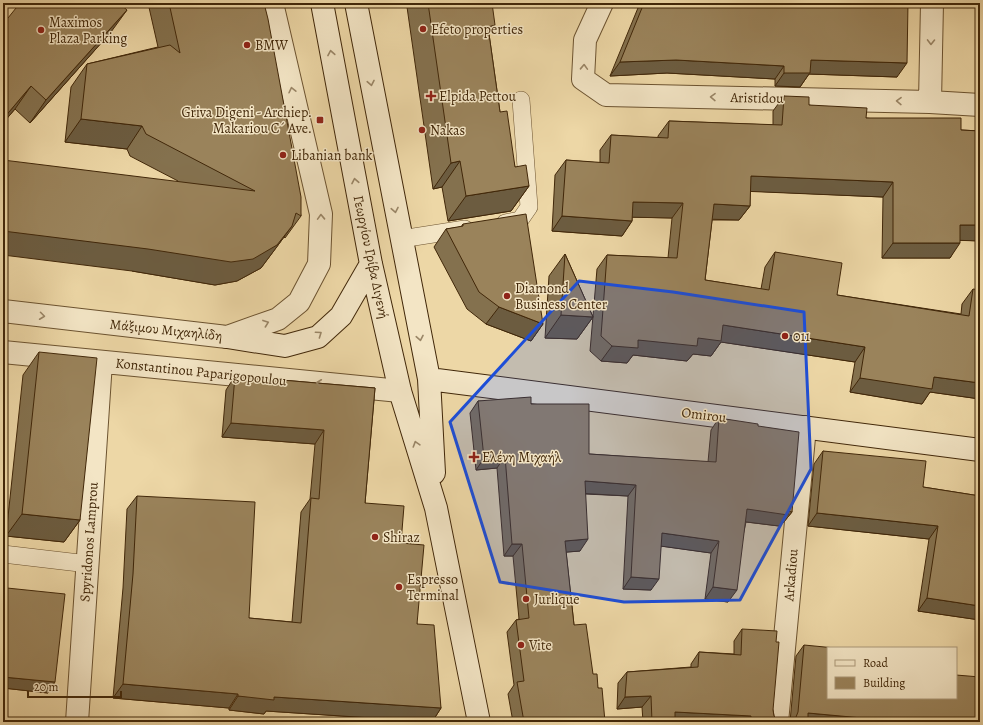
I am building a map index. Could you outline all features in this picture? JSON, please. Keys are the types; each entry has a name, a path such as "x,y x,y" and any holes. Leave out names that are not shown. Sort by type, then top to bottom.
{"street":[{"name":"Μάξιμου Μιχαηλίδη","path":"3,311 227,337 278,319 299,302 319,264 321,214 272,3"},
{"name":"Γεωργίου Γρίβα Διγενή","path":"322,3 371,264 400,391 436,508 479,722"},
{"name":"Γεωργίου Γρίβα Διγενή","path":"356,3 429,379 436,508"},
{"name":"Aristidou","path":"602,3 585,40 583,79 606,95 930,102 980,105"},
{"path":"930,102 932,3"},
{"path":"227,337 285,346 318,337 341,316 371,264"},
{"name":"Konstantinou Paparigopoulou","path":"3,352 400,391"},
{"name":"Spyridonos Lamprou","path":"77,722 101,362"},
{"name":"Omirou","path":"429,379 980,450"},
{"name":"Arkadiou","path":"777,722 805,428"}],"lane":[{"path":"401,239 520,220 528,207 521,100"},
{"path":"3,554 88,564"}],"highlighted area":[{"path":"579,281 673,292 804,312 811,469 740,600 624,602 500,582 450,422"}],"building":[{"path":"20,3 119,3 127,10 46,100 31,86 3,119 3,21 8,18"},
{"path":"169,3 264,3 301,197 301,216 296,213 292,226 277,245 253,259 231,262 148,249 3,231 3,160 255,191 146,134 142,126 81,119 87,64 170,45 180,53"},
{"path":"428,3 492,3 495,25 488,27 500,112 507,111 515,167 526,165 529,186 466,196 460,161 451,163"},
{"path":"644,3 908,3 907,63 811,60 810,73 784,73 784,66 676,60 620,62"},
{"path":"784,96 809,97 809,105 867,108 866,118 961,118 961,130 980,131 980,225 960,225 960,243 893,243 893,182 751,176 750,206 714,204 705,280 769,290 775,252 842,263 837,295 969,316 973,289 980,290 980,383 934,377 932,389 860,378 865,347 723,325 721,341 698,338 697,346 638,340 638,348 612,346 601,336 607,255 677,258 683,203 633,202 632,221 562,216 566,160 609,163 611,135 668,138 669,121 782,125"},
{"path":"526,214 543,324 499,307 479,292 446,229 463,226 463,224"},
{"path":"565,254 593,317 561,315"},
{"path":"39,352 97,358 80,520 22,514"},
{"path":"235,376 375,388 365,503 404,506 401,543 424,545 417,624 434,625 441,708 274,697 274,700 238,696 238,694 123,684 133,574 137,496 255,502 249,618 301,623 311,498 319,499 324,430 231,423"},
{"path":"531,397 531,404 589,404 589,454 716,462 719,418 799,432 792,512 788,511 788,515 747,509 737,590 713,587 719,541 662,533 659,579 631,577 636,485 585,481 588,539 565,541 574,625 586,624 593,674 597,674 598,688 602,688 605,722 524,722 517,682 524,681 516,620 529,618 522,544 512,544 505,456 484,458 478,401"},
{"path":"823,451 926,461 923,487 980,496 980,606 927,598 938,526 817,513"},
{"path":"7,588 65,594 55,682 3,677 3,628"},
{"path":"742,629 777,631 776,642 779,642 773,710 774,716 778,721 782,722 751,722 751,716 675,712 675,720 652,722 651,696 625,697 627,672 698,667 699,652 741,655"},
{"path":"804,645 827,647 827,699 957,699 957,675 980,677 980,722 929,722 886,718 885,722 861,722 862,718 808,713 808,722 791,722 796,717 798,712"}],"place":[{"name":"Efeto properties","path":"423,29"},
{"name":"Maximos Plaza Parking","path":"41,30"},
{"name":"BMW","path":"247,45"},
{"name":"Elpida Pettou","path":"431,96"},
{"name":"Griva Digeni - Archiep. Makariou C´ Ave.","path":"320,120"},
{"name":"Nakas","path":"422,130"},
{"name":"Libanian bank","path":"283,155"},
{"name":"Diamond Business Center","path":"507,296"},
{"name":"011","path":"785,336"},
{"name":"Ελένη Μιχαήλ","path":"474,457"},
{"name":"Shiraz","path":"375,537"},
{"name":"Espresso Terminal","path":"399,587"},
{"name":"Jurlique","path":"526,599"},
{"name":"Vite","path":"521,645"}]}
